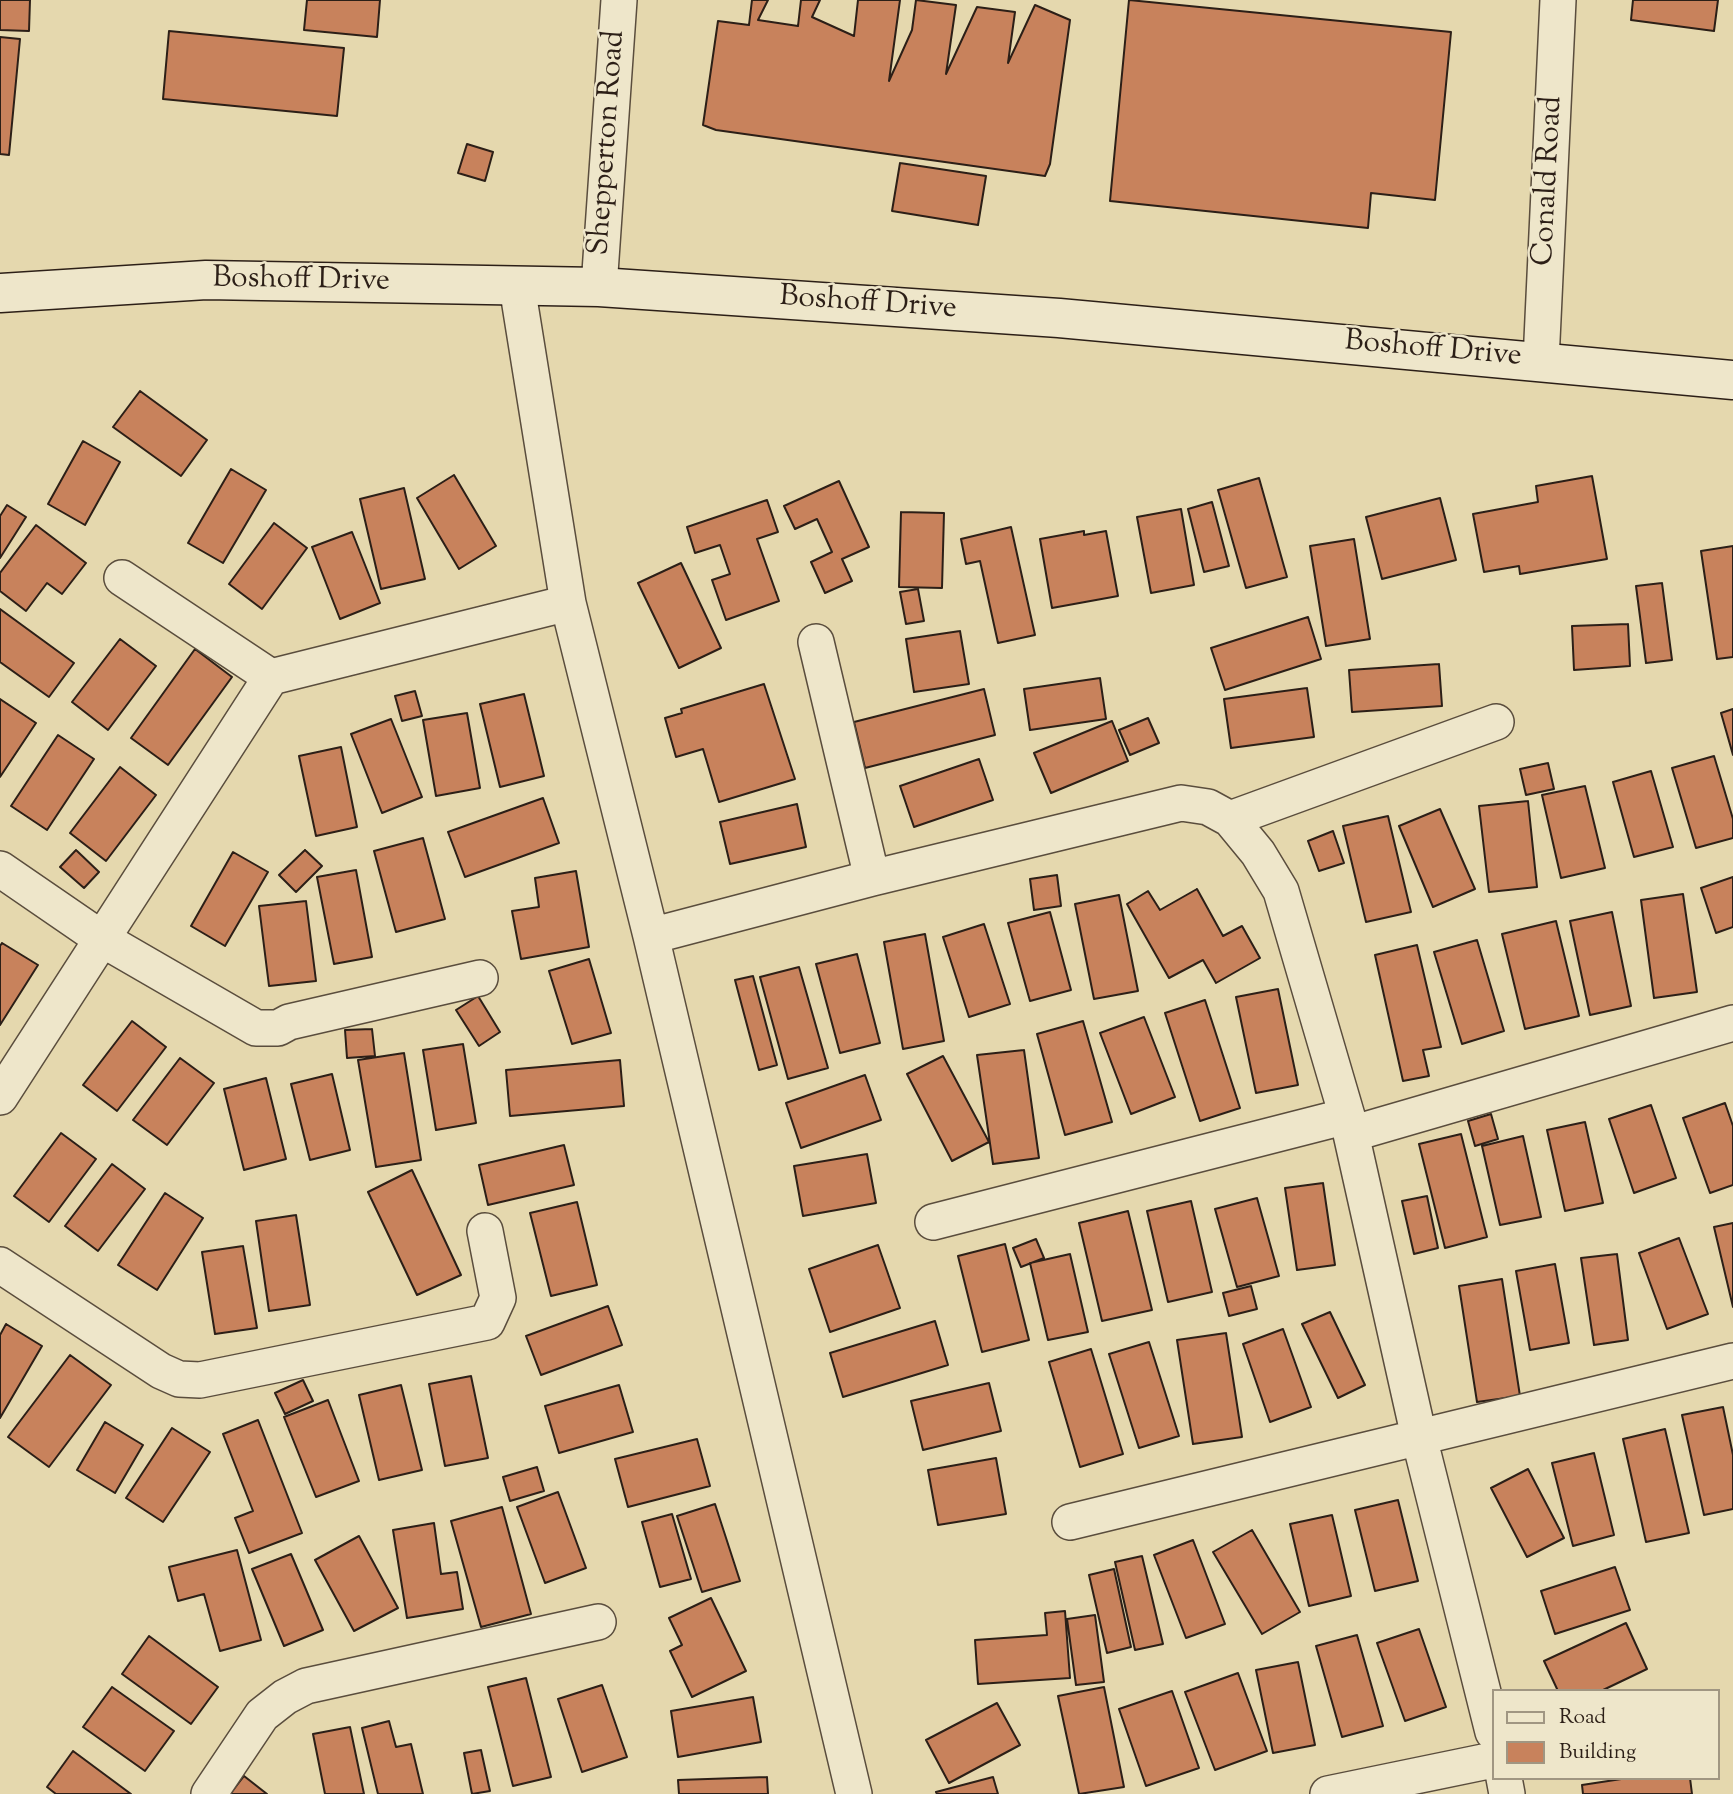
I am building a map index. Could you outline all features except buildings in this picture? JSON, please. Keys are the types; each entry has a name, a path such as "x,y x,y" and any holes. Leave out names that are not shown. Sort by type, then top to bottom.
{"main road":[{"name":"Boshoff Drive","path":"0,293 206,280 599,287 1059,318 1733,380"}],"street":[{"name":"Shepperton Road","path":"599,287 619,0"},
{"name":"Conald Road","path":"1541,361 1558,0"},
{"path":"517,286 568,603 651,936 854,1794"},
{"path":"122,578 271,677"},
{"path":"0,1097 271,677 568,603"},
{"path":"816,642 872,878"},
{"path":"1230,819 1496,722"},
{"path":"651,936 872,878 1181,803 1208,807 1230,819 1258,853 1281,891 1349,1125 1419,1437 1492,1728"},
{"path":"0,869 102,939 256,1028 278,1028 289,1022 480,978"},
{"path":"933,1222 1349,1125 1733,1023"},
{"path":"0,1265 161,1371 179,1379 201,1380 487,1322 498,1298 485,1231"},
{"path":"1070,1522 1733,1361"},
{"path":"209,1794 262,1715 285,1697 306,1686 598,1622"},
{"path":"1328,1794 1492,1760"}]}
